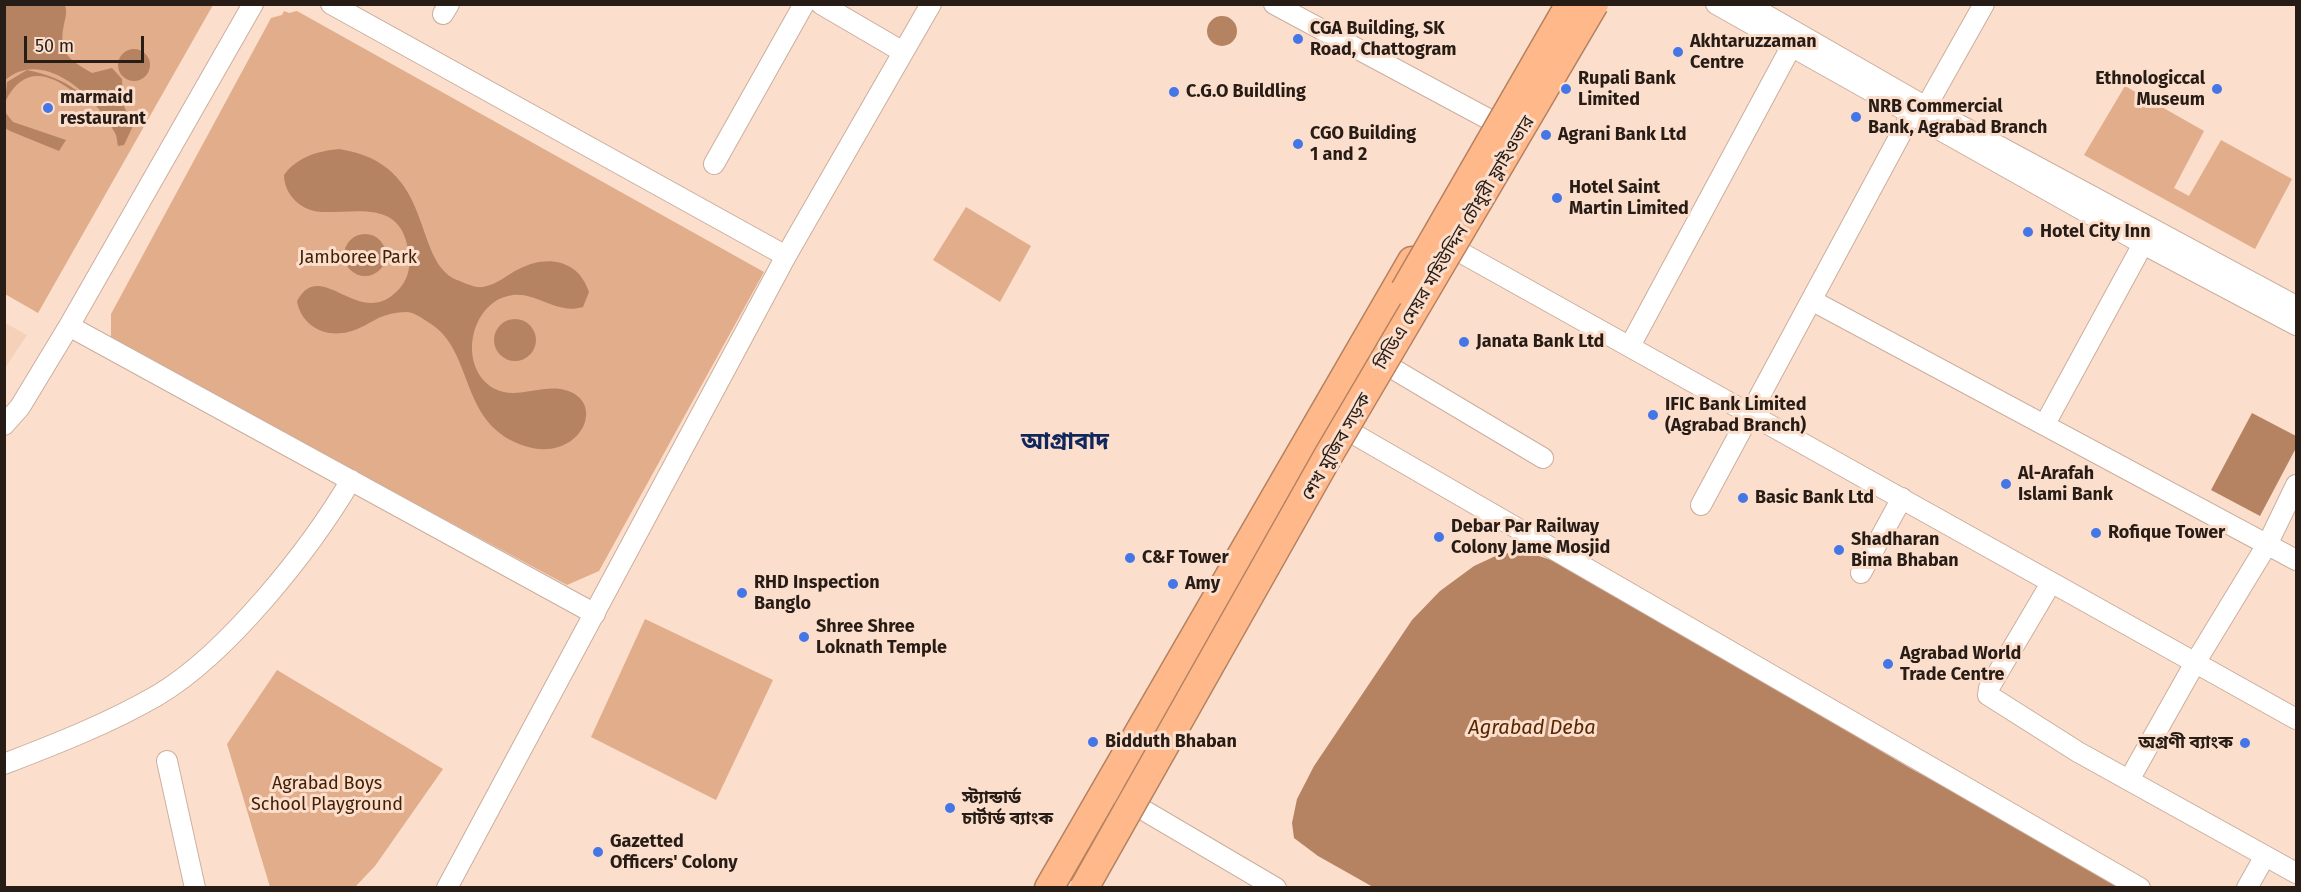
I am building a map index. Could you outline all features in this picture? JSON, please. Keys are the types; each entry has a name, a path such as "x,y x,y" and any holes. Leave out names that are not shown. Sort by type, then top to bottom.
{"highway":[{"name":"শেখ মুজিব সড়ক","path":"1082,888 1119,796 1492,121 1560,4"},
{"path":"1062,888 1570,4"},
{"name":"শেখ মুজিব সড়ক","path":"1049,888 1119,796 1347,430 1593,4"},
{"name":"সিডিএ মেয়র মহিউদ্দিন চৌধুরী ফ্লাইওভার","path":"1082,888 1328,456 1593,4"}],"street":[{"path":"4,426 20,407 69,326 253,4"},
{"path":"331,4 786,256"},
{"path":"714,164 804,4"},
{"path":"821,4 903,52"},
{"path":"447,888 786,256 931,4"},
{"path":"1274,4 1492,121"},
{"path":"1716,4 1791,47 2296,306"},
{"path":"1747,4 1919,111 2143,244 2296,325"},
{"path":"1701,505 1919,111 1984,4"},
{"path":"1630,346 1791,47"},
{"path":"2045,424 2143,244"},
{"path":"1451,247 2296,719"},
{"path":"1813,301 2296,560"},
{"path":"69,326 595,614"},
{"path":"1385,364 1544,458"},
{"path":"1347,430 2140,888"},
{"path":"4,764 70,737 158,694 193,669 222,645 271,589 335,507 351,480"},
{"path":"2129,780 2195,663 2268,543 2296,485"},
{"path":"1860,573 1902,498"},
{"path":"2051,582 1989,688 1988,695 2129,780 2296,873"},
{"path":"167,761 195,888"},
{"path":"1119,796 1276,888"},
{"path":"2247,888 2265,856"}],"shaded area":[{"path":"5,323 27,335 5,368"}],"green space":[{"path":"4,5 213,5 38,313 5,294"},
{"name":"Jamboree Park","path":"284,11 289,13 297,11 764,272 599,571 567,585 111,340 111,314 271,18 282,15"},
{"path":"2125,86 2204,131 2174,188 2189,196 2221,140 2292,179 2255,249 2084,155"},
{"path":"966,207 1031,246 1000,302 933,260"},
{"path":"645,619 773,680 716,800 591,737"},
{"name":"Agrabad Boys School Playground","path":"277,670 443,769 375,866 355,887 270,887 227,744"}],"water":[{"path":"5,4 65,5 62,42 67,54 77,64 92,73 112,68 122,79 123,104 133,126 124,145 118,146 116,134 106,119 82,92 68,81 52,73 36,69 20,71 5,80"},
{"path":"1222,16 1233,20 1237,31 1233,42 1222,46 1211,42 1207,31 1211,20"},
{"path":"134,49 145,54 150,65 145,76 134,81 123,76 118,65 123,54"},
{"path":"27,70 59,80 76,90 75,93 55,80 37,76 20,82 5,102 7,82"},
{"path":"5,112 13,122 66,140 59,151 10,131 5,128"},
{"path":"339,149 371,158 393,173 407,192 418,213 433,253 442,269 457,280 473,286 489,286 530,264 551,261 570,267 578,273 589,292 583,307 565,308 522,295 513,295 498,300 478,321 473,336 472,351 475,366 483,379 495,389 520,393 556,389 565,390 578,397 585,407 586,419 581,430 571,441 557,447 540,449 519,444 500,433 486,419 476,403 454,351 445,336 416,315 407,312 388,314 356,330 339,333 330,333 315,328 303,317 297,301 307,289 318,286 371,303 385,300 400,288 409,269 409,254 403,233 387,216 363,211 315,211 301,206 287,189 284,175 295,164 316,153"},
{"path":"365,234 380,240 386,255 380,270 365,276 350,270 344,255 350,240"},
{"path":"515,319 530,325 536,340 530,355 515,361 500,355 494,340 500,325"},
{"path":"2252,413 2296,436 2296,448 2260,516 2211,490"},
{"name":"Agrabad Deba","path":"1502,553 1533,554 1563,564 1908,767 2127,887 1373,887 1318,856 1294,838 1292,823 1297,799 1314,766 1412,620 1440,591 1474,566"}],"place":[{"name":"CGA Building, SK Road, Chattogram","path":"1298,39"},
{"name":"Akhtaruzzaman Centre","path":"1678,52"},
{"name":"Rupali Bank Limited","path":"1566,89"},
{"name":"Ethnologiccal Museum","path":"2217,89"},
{"name":"C.G.O Buildling","path":"1174,92"},
{"name":"marmaid restaurant","path":"48,108"},
{"name":"NRB Commercial Bank, Agrabad Branch","path":"1856,117"},
{"name":"Agrani Bank Ltd","path":"1546,135"},
{"name":"CGO Building 1 and 2","path":"1298,144"},
{"name":"Hotel Saint Martin Limited","path":"1557,198"},
{"name":"Hotel City Inn","path":"2028,232"},
{"name":"Janata Bank Ltd","path":"1464,342"},
{"name":"IFIC Bank Limited (Agrabad Branch)","path":"1653,415"},
{"name":"Al-Arafah Islami Bank","path":"2006,484"},
{"name":"Basic Bank Ltd","path":"1743,498"},
{"name":"Rofique Tower","path":"2096,533"},
{"name":"Debar Par Railway Colony Jame Mosjid","path":"1439,537"},
{"name":"Shadharan Bima Bhaban","path":"1839,550"},
{"name":"C&F Tower","path":"1130,558"},
{"name":"Amy","path":"1173,584"},
{"name":"RHD Inspection Banglo","path":"742,593"},
{"name":"Shree Shree Loknath Temple","path":"804,637"},
{"name":"Agrabad World Trade Centre","path":"1888,664"},
{"name":"Bidduth Bhaban","path":"1093,742"},
{"name":"অগ্রণী ব্যাংক","path":"2245,743"},
{"name":"স্ট্যান্ডার্ড চার্টার্ড ব্যাংক","path":"950,808"},
{"name":"Gazetted Officers' Colony","path":"598,852"}],"district":[{"name":"আগ্রাবাদ","path":"1065,442"}]}
